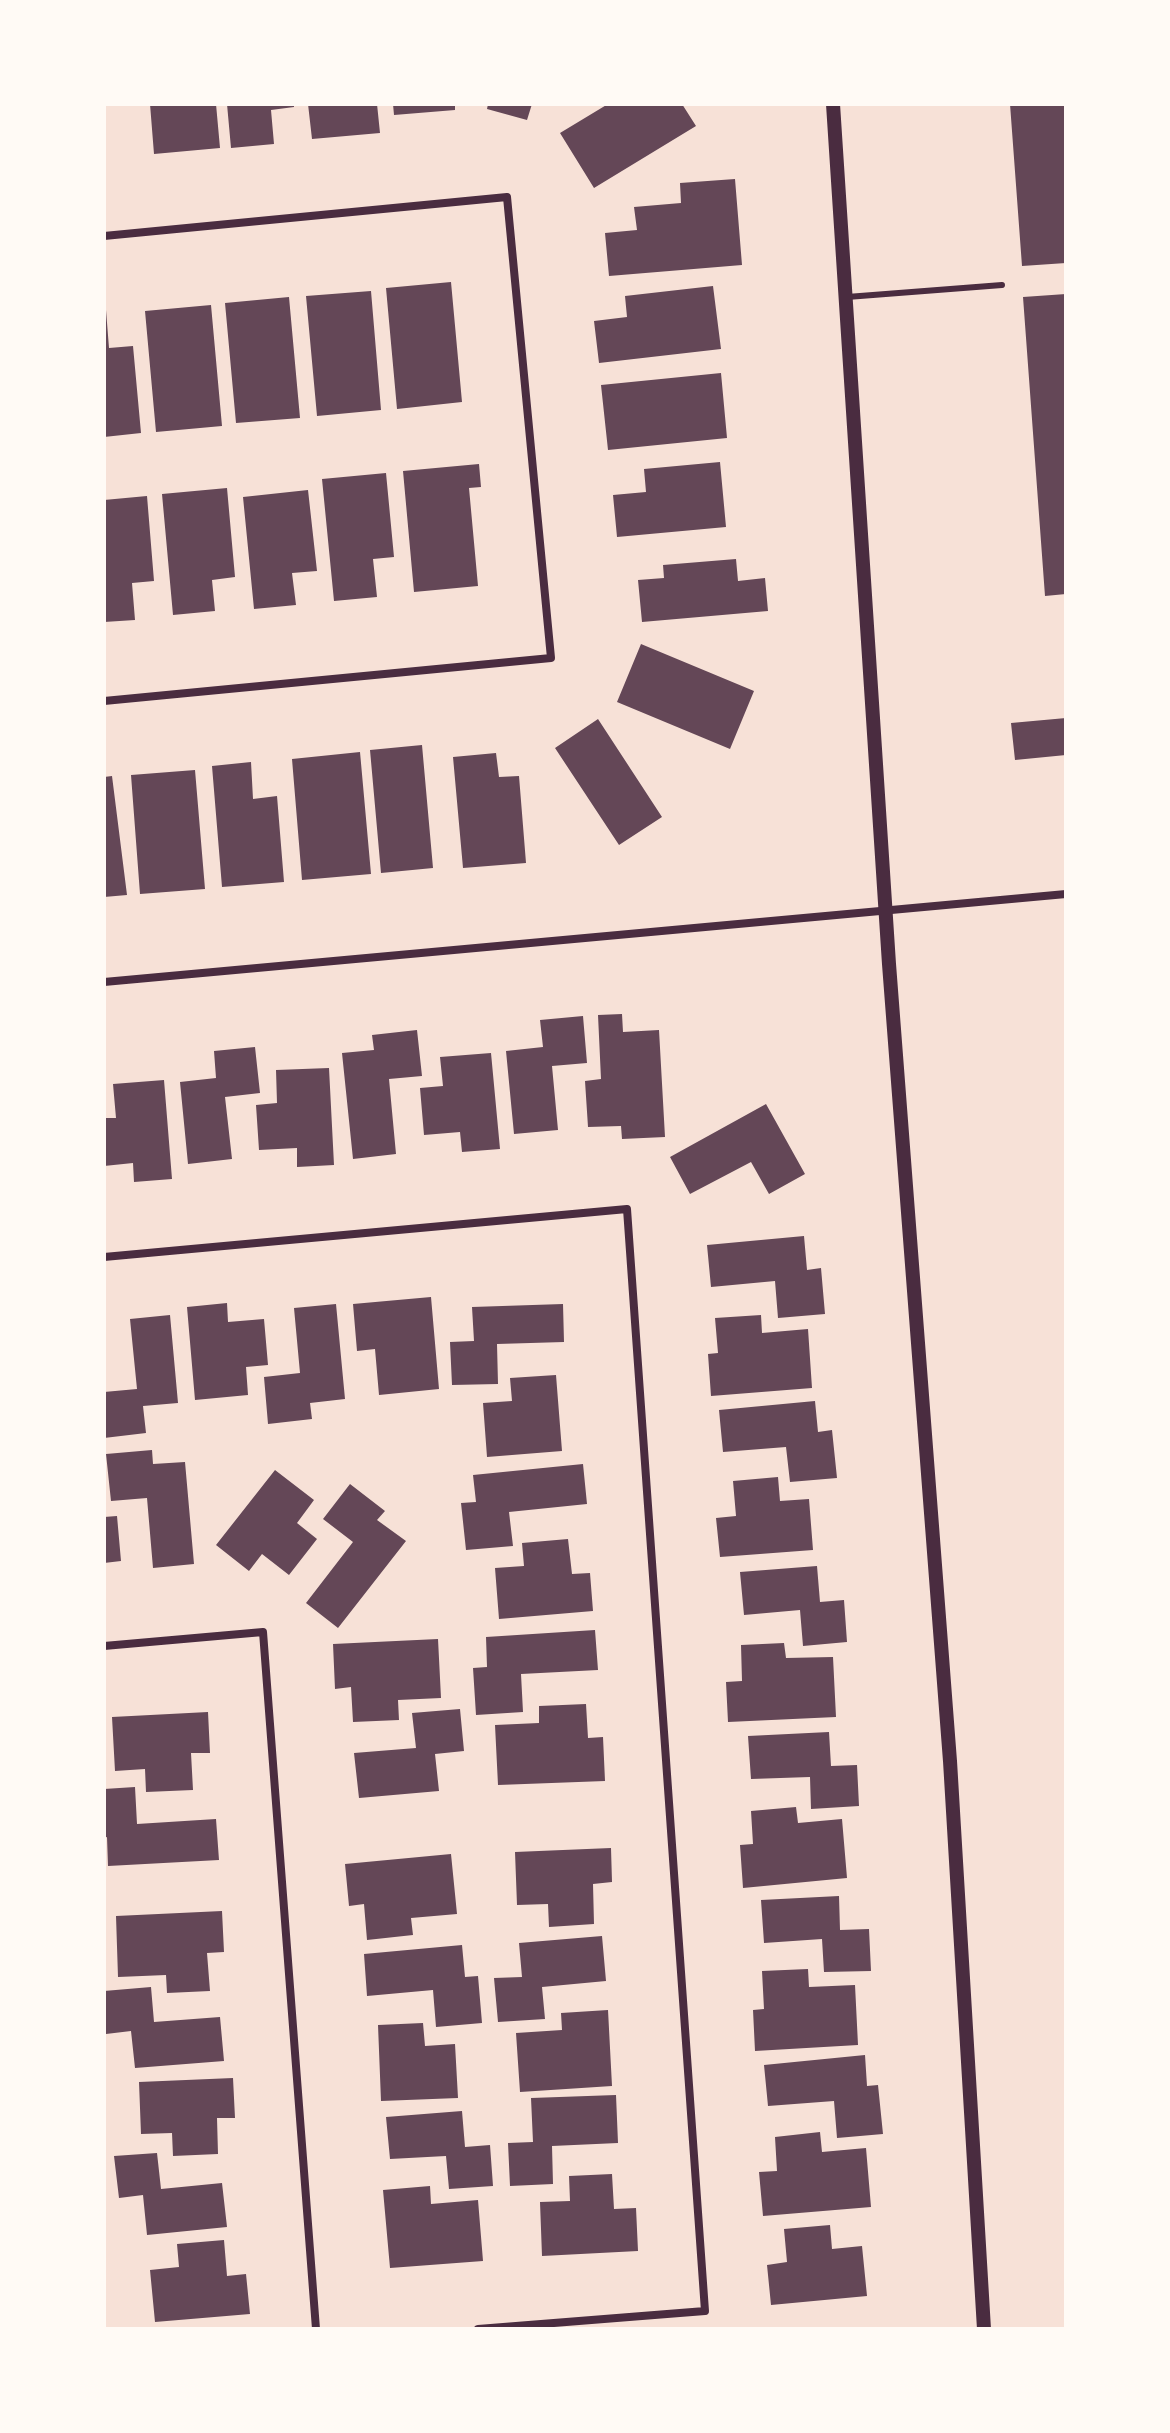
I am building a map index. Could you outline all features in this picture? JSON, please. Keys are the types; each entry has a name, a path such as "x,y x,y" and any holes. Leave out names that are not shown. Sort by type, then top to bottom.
{"street":[{"path":"833,104 886,911 950,1761 984,2329"},
{"path":"104,236 507,197 551,658 104,701"},
{"path":"104,982 1066,894"},
{"path":"104,1257 627,1209 705,2311 478,2329"},
{"path":"104,1646 263,1632 316,2329"}],"lane":[{"path":"847,297 1002,285"}],"building":[{"path":"150,104 216,104 220,148 154,154"},
{"path":"227,104 294,104 294,107 271,110 274,144 231,148"},
{"path":"308,104 377,104 380,133 312,139"},
{"path":"393,104 455,104 455,110 394,115"},
{"path":"488,104 532,104 527,120 487,109"},
{"path":"608,104 682,104 696,126 594,188 560,133"},
{"path":"1010,104 1066,104 1066,263 1022,266"},
{"path":"735,179 742,265 609,276 605,233 637,230 634,207 681,203 680,183"},
{"path":"451,282 462,402 397,409 386,288"},
{"path":"713,286 721,349 599,363 594,321 627,317 625,296"},
{"path":"371,291 381,410 317,416 306,296"},
{"path":"1066,294 1066,594 1045,596 1023,297"},
{"path":"289,297 300,418 236,423 225,303"},
{"path":"211,305 222,426 156,432 145,311"},
{"path":"104,310 109,348 133,346 141,433 104,437"},
{"path":"721,373 727,438 608,450 601,385"},
{"path":"720,462 726,527 617,537 613,495 646,492 644,469"},
{"path":"479,464 481,487 469,488 478,586 414,592 403,471"},
{"path":"386,473 394,557 373,559 377,597 334,601 322,479"},
{"path":"227,488 235,577 212,580 215,611 173,615 162,494"},
{"path":"308,490 317,571 292,573 296,605 254,609 243,497"},
{"path":"147,496 154,581 132,583 135,620 104,622 104,500"},
{"path":"736,559 738,581 765,578 768,611 642,622 638,580 664,578 663,565"},
{"path":"641,644 754,691 730,749 617,702"},
{"path":"1066,718 1066,755 1015,760 1011,723"},
{"path":"598,719 662,817 619,845 555,748"},
{"path":"422,745 433,868 381,873 370,750"},
{"path":"360,752 371,874 302,880 292,759"},
{"path":"496,753 499,777 519,776 526,863 463,868 453,757"},
{"path":"251,762 253,799 277,796 284,882 222,887 212,766"},
{"path":"195,770 205,889 140,894 131,775"},
{"path":"112,776 127,895 104,897 104,777"},
{"path":"622,1014 623,1032 659,1030 665,1137 622,1139 621,1126 588,1127 585,1081 601,1079 598,1015"},
{"path":"583,1016 587,1063 552,1066 558,1130 514,1134 506,1051 543,1047 540,1020"},
{"path":"417,1030 422,1076 389,1079 396,1154 353,1159 342,1053 374,1050 372,1035"},
{"path":"255,1047 260,1093 225,1097 232,1159 188,1164 180,1082 216,1078 214,1051"},
{"path":"491,1053 500,1149 462,1152 460,1132 424,1135 420,1088 443,1086 440,1057"},
{"path":"329,1068 334,1165 297,1167 297,1148 259,1150 256,1105 277,1103 276,1070"},
{"path":"164,1080 172,1179 134,1182 133,1163 104,1166 104,1118 116,1118 113,1084"},
{"path":"766,1104 805,1174 769,1194 751,1162 690,1194 670,1157"},
{"path":"804,1236 807,1270 821,1268 825,1314 778,1318 775,1281 711,1287 707,1245"},
{"path":"431,1297 439,1389 379,1395 375,1349 357,1351 353,1304"},
{"path":"227,1303 228,1322 264,1319 268,1365 246,1367 248,1395 195,1400 187,1307"},
{"path":"336,1304 345,1399 310,1403 312,1419 268,1424 264,1377 300,1373 294,1308"},
{"path":"563,1304 564,1342 497,1344 498,1384 452,1385 450,1342 474,1341 472,1307"},
{"path":"170,1315 178,1403 143,1406 146,1433 104,1438 104,1392 137,1389 130,1319"},
{"path":"761,1315 762,1333 808,1329 812,1388 711,1396 708,1354 718,1353 715,1318"},
{"path":"556,1375 562,1451 487,1457 483,1403 512,1401 510,1378"},
{"path":"815,1401 818,1432 832,1430 837,1478 790,1482 786,1447 723,1452 719,1410"},
{"path":"152,1450 153,1464 185,1462 194,1564 153,1568 147,1498 111,1501 106,1454"},
{"path":"583,1464 587,1504 509,1512 513,1546 466,1550 461,1503 476,1502 473,1475"},
{"path":"275,1470 314,1500 297,1523 317,1539 289,1575 262,1554 249,1571 216,1545"},
{"path":"778,1477 780,1501 809,1499 813,1550 720,1557 716,1518 736,1516 733,1481"},
{"path":"350,1484 385,1511 377,1520 406,1541 338,1628 306,1603 353,1542 323,1519"},
{"path":"117,1516 121,1561 104,1563 104,1517"},
{"path":"568,1539 572,1574 590,1573 593,1611 499,1619 495,1568 524,1566 522,1543"},
{"path":"817,1566 820,1602 844,1600 847,1642 803,1646 800,1610 744,1615 740,1572"},
{"path":"595,1630 598,1670 521,1674 523,1712 476,1715 473,1668 487,1667 486,1637"},
{"path":"438,1639 441,1698 398,1700 399,1720 353,1722 351,1687 335,1689 333,1644"},
{"path":"784,1643 786,1658 833,1657 836,1717 728,1722 726,1682 742,1681 741,1645"},
{"path":"586,1704 588,1738 603,1737 605,1781 498,1785 495,1725 539,1723 539,1706"},
{"path":"460,1709 464,1751 435,1754 439,1791 359,1798 354,1753 416,1748 412,1713"},
{"path":"208,1712 210,1753 191,1753 193,1790 146,1792 145,1769 115,1771 112,1717"},
{"path":"829,1732 831,1766 857,1765 859,1806 811,1809 810,1777 751,1779 748,1736"},
{"path":"135,1787 137,1824 216,1819 219,1860 108,1866 107,1837 104,1838 104,1789"},
{"path":"796,1807 798,1823 842,1819 847,1878 743,1888 740,1845 753,1844 751,1811"},
{"path":"611,1848 612,1882 593,1884 594,1924 549,1927 548,1904 517,1905 515,1852"},
{"path":"451,1854 457,1914 411,1918 413,1935 367,1940 364,1904 349,1906 345,1864"},
{"path":"839,1896 840,1930 869,1929 871,1971 824,1972 822,1939 764,1943 761,1900"},
{"path":"222,1911 224,1952 207,1953 210,1991 167,1993 166,1975 118,1977 116,1916"},
{"path":"602,1936 606,1981 542,1987 545,2019 498,2022 494,1978 522,1977 519,1943"},
{"path":"462,1945 465,1977 478,1976 482,2023 436,2027 433,1990 367,1996 364,1954"},
{"path":"808,1969 809,1987 855,1985 858,2045 755,2051 753,2010 764,2009 762,1971"},
{"path":"151,1987 154,2022 220,2017 224,2061 135,2068 131,2031 106,2034 104,1991"},
{"path":"608,2010 612,2086 520,2092 516,2033 562,2030 561,2013"},
{"path":"423,2023 425,2046 455,2044 458,2098 381,2101 378,2025"},
{"path":"865,2055 867,2086 878,2085 883,2134 837,2138 834,2101 768,2106 764,2065"},
{"path":"233,2078 235,2118 217,2118 218,2154 173,2156 172,2133 141,2134 139,2082"},
{"path":"616,2095 618,2143 552,2146 553,2184 510,2186 508,2143 533,2142 531,2098"},
{"path":"462,2111 465,2147 490,2145 493,2186 449,2189 446,2156 390,2159 386,2117"},
{"path":"820,2132 822,2152 866,2148 871,2207 763,2216 759,2172 777,2171 775,2137"},
{"path":"157,2153 161,2189 222,2183 227,2227 147,2235 143,2195 119,2198 114,2156"},
{"path":"612,2174 614,2209 636,2208 638,2251 542,2256 540,2202 570,2201 569,2176"},
{"path":"430,2186 431,2204 478,2200 483,2261 390,2268 383,2190"},
{"path":"830,2225 832,2249 862,2246 867,2296 771,2305 767,2265 787,2262 784,2229"},
{"path":"224,2240 227,2276 246,2274 250,2314 155,2322 150,2270 179,2267 177,2244"}]}
